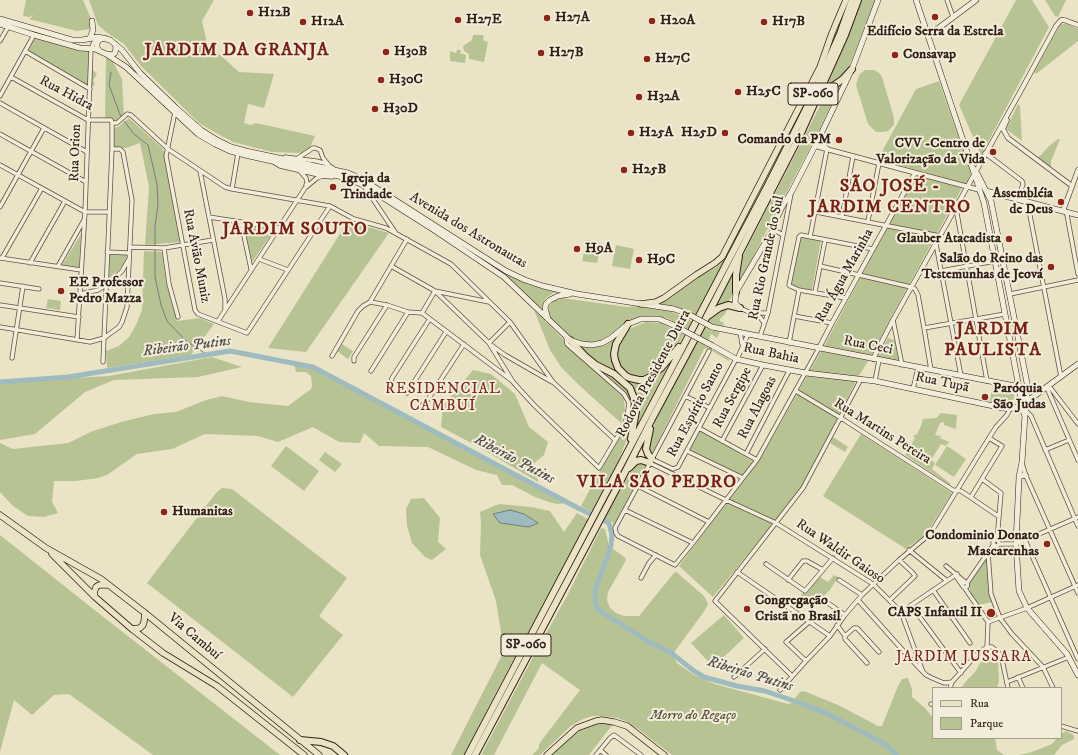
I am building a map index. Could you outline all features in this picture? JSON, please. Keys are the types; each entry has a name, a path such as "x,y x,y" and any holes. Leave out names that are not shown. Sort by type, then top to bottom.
{"highway":[{"name":"Rodovia Presidente Dutra","path":"476,755 603,506 625,458 686,338 768,185 803,115 840,34 852,0"},
{"name":"Rodovia Presidente Dutra","path":"603,506 622,478 706,318 815,103 845,35 858,0"},
{"path":"815,103 826,91 843,79 852,69"},
{"path":"735,295 737,266 741,249"},
{"path":"706,318 719,308 728,305 740,308"},
{"path":"628,324 616,344 615,360 621,372 634,380 644,380 655,373 686,338"},
{"path":"568,339 597,367 614,374 630,388 635,401 636,411 635,425 625,458"},
{"path":"622,478 636,461 651,461 646,449 646,442 654,415"},
{"name":"Rodovia Presidente Dutra","path":"468,755 592,527"},
{"path":"300,740 321,742 333,746 344,755"}],"main road":[{"path":"768,185 776,164 807,102 832,32 846,0"},
{"path":"740,308 735,302 735,295 769,236 774,230 773,226 786,206 820,136 852,69 878,0"},
{"path":"916,0 971,162 992,201 1027,383 1022,462 1019,477 1016,544 1019,591 1027,608 1069,657 1078,675"},
{"path":"928,36 976,0"},
{"name":"Avenida dos Astronautas","path":"0,19 72,40 96,37 106,38 126,54 140,73 201,130 231,147 272,159"},
{"path":"90,38 93,30 92,21"},
{"name":"Avenida dos Astronautas","path":"0,24 34,35 80,48 100,51 106,54 131,71 198,134 230,151 330,172 363,185 504,277 568,339 582,344 592,345 602,343 611,338 628,324 641,319 659,319 671,324"},
{"path":"100,51 97,48 98,41 106,38"},
{"path":"106,54 112,55 115,53 115,44"},
{"path":"641,304 656,302 664,298 696,274 715,263 722,256 820,67"},
{"path":"820,136 821,143 827,150"},
{"path":"971,162 982,160"},
{"name":"Avenida dos Astronautas","path":"330,172 339,171 362,179 506,271 543,286 577,294 674,309 688,314 712,327"},
{"path":"975,171 983,197 1016,373 1025,408"},
{"path":"980,190 1078,215"},
{"path":"983,197 987,192"},
{"path":"999,281 1003,279 1007,280"},
{"path":"549,321 545,308 546,304 550,300 558,296 577,294"},
{"name":"Rua Bahia","path":"671,324 737,358 789,371 875,381"},
{"name":"Rua Ceci","path":"712,327 1019,387"},
{"path":"1011,345 1014,355 1017,356 1021,354"},
{"path":"1025,408 1048,387 1078,365"},
{"path":"1012,386 1016,373"},
{"name":"Rua Tupã","path":"875,381 988,405 1010,408 1025,408"},
{"path":"1019,387 1027,396"},
{"path":"1019,477 1024,475 1026,476"},
{"name":"Via Cambuí","path":"0,514 46,548 108,585 145,613 319,755"},
{"name":"Via Cambuí","path":"46,548 95,598 132,630 163,653 217,686 304,755"},
{"path":"95,598 94,593 96,587 102,584 108,585"},
{"path":"132,630 140,628 145,613"},
{"path":"547,755 577,728 602,720 627,726 664,755"}],"street":[{"path":"947,0 954,17"},
{"path":"875,381 876,359 893,320 1056,26 1061,20 1078,25"},
{"path":"0,41 8,27"},
{"path":"0,96 34,35"},
{"name":"Rua Orion","path":"77,340 85,218 91,49 96,37"},
{"path":"25,52 90,89"},
{"name":"Rua Hidra","path":"11,77 88,120 110,120 112,123"},
{"path":"0,103 87,152"},
{"path":"1008,138 1004,129 1010,109"},
{"name":"Rua Avião Muniz","path":"175,112 166,156 196,313 247,333 288,270"},
{"path":"103,362 112,123 117,123 127,114 131,115 168,149 225,187 330,206 354,219 386,228 452,264 510,322 553,382 615,440"},
{"path":"0,207 44,128"},
{"path":"0,134 86,182"},
{"path":"995,136 1008,138 1072,186"},
{"path":"815,146 980,190"},
{"path":"294,164 303,155 315,148 320,150 330,172"},
{"path":"0,327 90,342 104,338 119,327 127,307 132,200 122,150 112,149"},
{"path":"810,237 827,150"},
{"path":"232,189 238,153"},
{"path":"986,153 1022,181 1023,184 1018,199"},
{"path":"842,217 853,156"},
{"path":"272,159 294,164 324,164 330,172"},
{"path":"868,221 879,163"},
{"path":"294,164 307,181 305,188"},
{"path":"0,165 85,212 109,212"},
{"path":"200,171 225,300 225,309"},
{"path":"300,171 322,176"},
{"path":"218,321 305,188 317,178 330,172"},
{"path":"1078,172 1072,186 1065,211 1078,274"},
{"name":"Rua Água Marinha","path":"656,555 675,565 758,460 845,298 915,173"},
{"path":"202,184 206,175"},
{"path":"363,185 396,233"},
{"path":"42,188 1,258 81,270"},
{"path":"376,203 373,195 375,193 378,194"},
{"path":"30,263 65,201"},
{"path":"1030,202 1028,205 1045,287 1061,377"},
{"path":"259,259 288,270 330,206"},
{"name":"Rua Rio Grande do Sul","path":"760,336 768,313 783,235 786,206"},
{"path":"956,208 988,381"},
{"path":"816,212 940,236"},
{"path":"209,217 279,228"},
{"path":"58,266 85,218"},
{"path":"241,222 251,270"},
{"path":"80,229 84,231"},
{"path":"774,230 783,235"},
{"path":"845,298 791,288 789,285 799,237 801,235 873,249"},
{"path":"332,356 358,311 362,306 370,302 407,239"},
{"path":"130,247 164,248 213,240"},
{"path":"815,292 825,240"},
{"path":"936,244 961,376"},
{"path":"164,248 169,284 178,317"},
{"path":"107,252 129,255"},
{"path":"80,294 98,290 113,280 122,271 129,255"},
{"path":"940,271 995,261"},
{"path":"391,266 435,291 489,343 505,355 553,382"},
{"path":"820,266 859,274 915,289 918,295 931,370"},
{"path":"122,271 129,274"},
{"path":"1010,294 1078,280"},
{"path":"0,283 39,289"},
{"path":"12,358 23,286"},
{"path":"790,342 800,290"},
{"path":"435,291 490,302"},
{"path":"422,313 435,291"},
{"path":"225,300 231,301"},
{"path":"370,302 387,305 408,312 422,313 429,320 464,344 513,382 534,405 599,468 621,432 628,417 629,403 628,398 597,367"},
{"path":"0,305 79,317"},
{"path":"354,361 354,357 387,305"},
{"path":"740,308 754,313 760,317 764,323"},
{"path":"372,371 408,312"},
{"path":"754,313 768,313"},
{"path":"924,328 1005,314"},
{"path":"794,316 832,323"},
{"path":"391,382 392,378 429,320"},
{"path":"893,320 902,365"},
{"path":"489,343 510,322"},
{"name":"Rua Rio Grande do Sul","path":"763,329 767,337"},
{"path":"407,393 446,332"},
{"name":"Rua Espírito Santo","path":"740,332 742,345"},
{"name":"Rua Espírito Santo","path":"651,461 672,469 678,466 737,358 748,334"},
{"path":"489,343 513,382"},
{"path":"422,405 427,402 464,344"},
{"path":"641,578 649,563 656,555 618,536 615,531 709,351"},
{"path":"502,364 502,358 505,355"},
{"name":"Rua Sergipe","path":"722,441 763,365"},
{"path":"913,389 918,368"},
{"name":"Rua Alagoas","path":"746,454 789,371"},
{"path":"792,676 715,601 803,488 862,379"},
{"path":"1048,387 1078,424"},
{"path":"1048,387 1078,460"},
{"name":"Rua Martins Pereira","path":"796,391 841,418 946,486 953,490 961,491 971,497 998,516"},
{"path":"686,396 710,408"},
{"path":"1054,404 1060,401"},
{"path":"780,690 806,660 830,636 837,625 862,595 909,550 930,534 989,438 996,427 1007,415 1010,408"},
{"path":"1025,408 1031,416 1076,518 1078,526"},
{"path":"699,428 758,460"},
{"path":"971,497 1002,446 989,438"},
{"path":"1045,450 1069,440"},
{"path":"687,451 743,478"},
{"name":"Rua Waldir Gaioso","path":"651,461 726,500 776,522 873,584 901,612 923,672"},
{"path":"1022,462 1026,476 1077,586 1078,593"},
{"path":"982,479 1000,492 998,542"},
{"path":"638,486 709,522"},
{"path":"625,510 693,543"},
{"path":"965,584 994,544 994,541 1016,544 1076,518"},
{"path":"1025,540 1077,653 1078,659"},
{"path":"909,550 946,580"},
{"path":"988,552 991,594 1000,618 1012,634 1043,667 1053,687"},
{"path":"766,564 805,591 832,558"},
{"path":"890,600 915,576 899,560"},
{"path":"788,580 803,561 807,561 823,570"},
{"path":"946,566 965,584 969,594 988,622 987,647 961,672 952,682 950,687"},
{"path":"737,572 830,636"},
{"path":"901,612 946,580 957,575"},
{"path":"840,580 862,595"},
{"path":"988,622 1027,608 1077,586"},
{"path":"933,590 970,643"},
{"path":"822,599 845,615"},
{"path":"858,600 923,672 941,682 952,682"},
{"path":"911,605 961,672"},
{"path":"806,660 786,642 809,622"},
{"path":"837,625 846,636 845,639 867,663"},
{"path":"846,636 854,628 857,628 879,652"},
{"path":"987,647 995,649 1001,655 1005,668 1008,687"},
{"path":"734,677 765,649"},
{"path":"1006,682 1069,657"},
{"path":"1018,677 1023,687"},
{"path":"1062,726 1078,731"},
{"path":"596,755 611,736 614,735 641,755"},
{"path":"600,750 606,755"}],"green space":[{"path":"26,0 83,0 92,21 90,29 77,31 29,19 34,15 29,17 23,16"},
{"path":"89,0 214,0 202,21 207,43 239,72 274,74 264,108 248,104 244,123 251,125 256,123 315,136 309,150 300,157 300,153 272,152 233,142 199,123 141,66 124,44 98,25"},
{"path":"862,0 875,0 848,70 844,76 826,88"},
{"path":"1016,0 1032,0 1049,27 981,155 959,105"},
{"path":"1045,0 1066,0 1058,17 1055,16"},
{"path":"1066,23 1078,29 1078,41 1036,74 1034,72 1060,25"},
{"path":"473,35 484,35 483,40 488,42 484,62 469,59 469,54 464,51 463,46 472,40"},
{"path":"35,38 89,50 88,61 92,60 92,69 97,74 93,80 95,84 90,90 86,90 80,85 81,81 28,51"},
{"path":"457,50 461,50 460,53 466,55 465,63 450,61 450,51 456,53"},
{"path":"106,58 112,60 122,79 124,116 115,123 105,118"},
{"path":"865,70 874,70 882,77 894,118 894,125 888,131 876,132 868,124 856,85 859,75"},
{"path":"939,81 971,174 966,184 878,159 916,89"},
{"path":"842,83 740,282 740,263 743,256 824,98 827,93"},
{"path":"1018,104 1020,106 1022,141 1006,129"},
{"path":"129,118 163,149 181,242 145,245 149,187 140,143 126,148 113,148 113,128 118,127"},
{"path":"1058,139 1060,139 1051,161 1051,169 1037,158"},
{"path":"916,174 962,188 873,353 857,379 802,488 713,597 679,566 761,458 824,346"},
{"path":"348,221 389,233 306,352 268,348"},
{"path":"243,223 275,229 252,262"},
{"path":"81,234 79,268 62,265"},
{"path":"800,236 821,240 812,290 789,286"},
{"path":"587,240 601,243 597,263 582,261"},
{"path":"616,245 634,249 630,269 612,266"},
{"path":"733,246 696,315 660,304 687,283 717,267"},
{"path":"144,251 162,252 167,286 177,321 200,318 214,324 191,355 107,368 106,351 119,346 129,337 142,310"},
{"path":"109,254 128,255 123,266 107,281"},
{"path":"501,271 530,284 558,292 553,293 546,298 541,311"},
{"path":"735,271 735,290 733,294 729,301 715,307"},
{"path":"562,298 627,307 640,306 670,311 692,321 688,329 667,318 645,317 604,340 588,343 572,338 550,318 548,313 549,306 555,300"},
{"path":"48,299 61,301 60,310 46,308"},
{"path":"728,308 720,319 720,321 724,323 723,327 707,323 719,309"},
{"path":"534,310 570,346 593,365 599,375 624,398 625,411 621,423 561,367 550,350"},
{"path":"646,322 661,323 684,335 658,369 644,377 637,378 624,373 616,359 618,343 629,329"},
{"path":"704,327 720,332 717,338 711,334 708,342 699,336"},
{"path":"616,337 611,349 612,357 624,378 634,382 642,382 672,358 637,425 639,413 634,391 612,370 590,358 577,345 583,347 603,345"},
{"path":"888,338 896,341 899,361 879,357 878,355"},
{"path":"697,341 729,359 729,361 707,348 704,349 653,452 651,453 648,447 657,417"},
{"path":"342,344 353,351 348,359 337,351"},
{"path":"212,357 242,367 198,377 114,380 85,392 35,434 0,440 0,382 109,376"},
{"path":"294,363 313,367 568,503 557,504 549,502 535,497 512,485 502,485 497,475 476,470 428,447 379,446 364,433 360,443 339,442 313,427 278,442 258,436 205,434 172,449 137,454 107,475 98,478 76,481 54,481 52,502 58,513 44,517 28,516 13,506 0,492 0,443 13,449 68,443 93,431 121,422 154,414 176,412 206,400 222,396 249,402 288,406 311,389 312,386 311,376 306,372 296,372"},
{"path":"473,370 491,374 515,394 529,427 548,442 544,455 533,464 533,472 538,476 538,482 477,446 441,427 443,406"},
{"path":"601,370 620,382 630,393 634,401 633,424 614,472 592,512 581,506 628,419 630,409 630,401 627,396"},
{"path":"993,384 1012,388 1014,396 1012,407 989,405"},
{"path":"941,413 957,415 956,429 944,425 944,422 940,423 935,435 941,436 940,438 949,442 946,446 941,444 931,460 935,463 932,469 951,484 950,485 905,455 915,438 913,436 917,434 921,426 923,419 936,418"},
{"path":"700,430 754,462 743,477 689,450"},
{"path":"861,434 952,493 926,534 906,549 823,496"},
{"path":"833,437 848,447 845,452 830,443"},
{"path":"286,446 319,471 304,491 271,466"},
{"path":"947,446 966,459 954,477 935,465"},
{"path":"325,452 342,464 335,472 319,460"},
{"path":"643,463 645,466 613,527 613,522 604,520 610,506 636,465"},
{"path":"222,488 232,489 347,578 319,616 343,635 293,697 147,583 216,493"},
{"path":"424,498 440,518 438,542 446,549 432,560 425,557 412,543 407,526 406,509 411,499"},
{"path":"499,504 531,507 550,511 564,532 577,513 589,520 495,694 464,755 451,755 504,651 496,601 480,555 480,512"},
{"name":"Morro do Regaço","path":"601,528 605,529 609,546 626,559 608,592 607,600 610,608 616,613 624,616 639,616 674,573 677,572 704,596 708,604 675,651 674,658 677,663 694,675 715,684 788,704 791,703 800,692 804,691 838,705 878,726 882,726 902,679 908,678 912,689 912,697 925,708 932,717 932,739 995,739 997,750 1004,755 672,755 625,721 618,718 593,716 583,719 571,726 540,755 532,755 539,748 539,744 580,690 542,663 494,755 481,755 567,596"},
{"path":"0,535 280,755 153,755 69,694 54,695 32,715 14,700 0,752"},
{"path":"987,556 992,602 979,605 971,594 968,582"},
{"path":"834,575 838,577 830,590 811,608 798,600 803,592 805,593 820,577 828,582"},
{"path":"724,615 744,638 713,667 691,643"},
{"path":"990,652 995,655 998,662 999,681 997,687 962,687 975,672 985,655"},
{"path":"596,722 613,724 589,755 548,755 578,729"},
{"path":"1066,731 1074,736 1074,739 1062,745 1054,755 1019,755 1029,753 1052,744 1056,739 1062,739 1062,733"}],"water":[{"path":"510,510 524,514 538,523 529,527 500,523 493,514"}],"waterway":[{"path":"111,72 109,85 121,117"},
{"path":"124,121 134,134 148,145 157,184 158,204 155,227 155,245"},
{"path":"155,250 155,277 161,305 167,321 185,340 206,354"},
{"name":"Ribeirão Putins","path":"0,382 68,377 230,351 313,367 609,523 612,535 611,545 595,590 595,601 597,608 603,613 651,643 670,652 704,677 737,686 765,691 828,714 888,746 896,755"}],"place":[{"name":"H12B","path":"250,13"},
{"name":"Edifício Serra da Estrela","path":"935,17"},
{"name":"H27A","path":"547,18"},
{"name":"H27E","path":"458,20"},
{"name":"H20A","path":"652,21"},
{"name":"H12A","path":"303,22"},
{"name":"H17B","path":"764,22"},
{"name":"H30B","path":"386,52"},
{"name":"H27B","path":"541,53"},
{"name":"Consavap","path":"895,55"},
{"name":"H27C","path":"647,59"},
{"name":"H30C","path":"381,80"},
{"name":"H25C","path":"738,92"},
{"name":"H32A","path":"639,97"},
{"name":"H30D","path":"375,109"},
{"name":"H25A","path":"631,133"},
{"name":"H25D","path":"725,133"},
{"name":"Comando da PM","path":"839,140"},
{"name":"CVV -Centro de Valorização da Vida","path":"993,152"},
{"name":"H25B","path":"624,170"},
{"name":"Igreja da Trindade","path":"333,187"},
{"name":"Assembléia de Deus","path":"1061,202"},
{"name":"Glauber Atacadista","path":"1009,239"},
{"name":"H9A","path":"577,249"},
{"name":"H9C","path":"639,260"},
{"name":"Salão do Reino das Testemunhas de Jeová","path":"1051,267"},
{"name":"EE Professor Pedro Mazza","path":"61,291"},
{"name":"Paróquia São Judas","path":"985,397"},
{"name":"Humanitas","path":"164,512"},
{"name":"Condominio Donato Mascarenhas","path":"1047,544"},
{"name":"Congregação Cristã no Brasil","path":"747,609"},
{"name":"CAPS Infantil II","path":"991,613"}],"district":[{"name":"JARDIM DA GRANJA","path":"237,51"},
{"name":"SÃO JOSÉ - JARDIM CENTRO","path":"890,197"},
{"name":"JARDIM SOUTO","path":"295,230"},
{"name":"JARDIM PAULISTA","path":"993,340"},
{"name":"RESIDENCIAL CAMBUÍ","path":"443,398"},
{"name":"VILA SÃO PEDRO","path":"657,483"},
{"name":"JARDIM JUSSARA","path":"964,658"}]}
